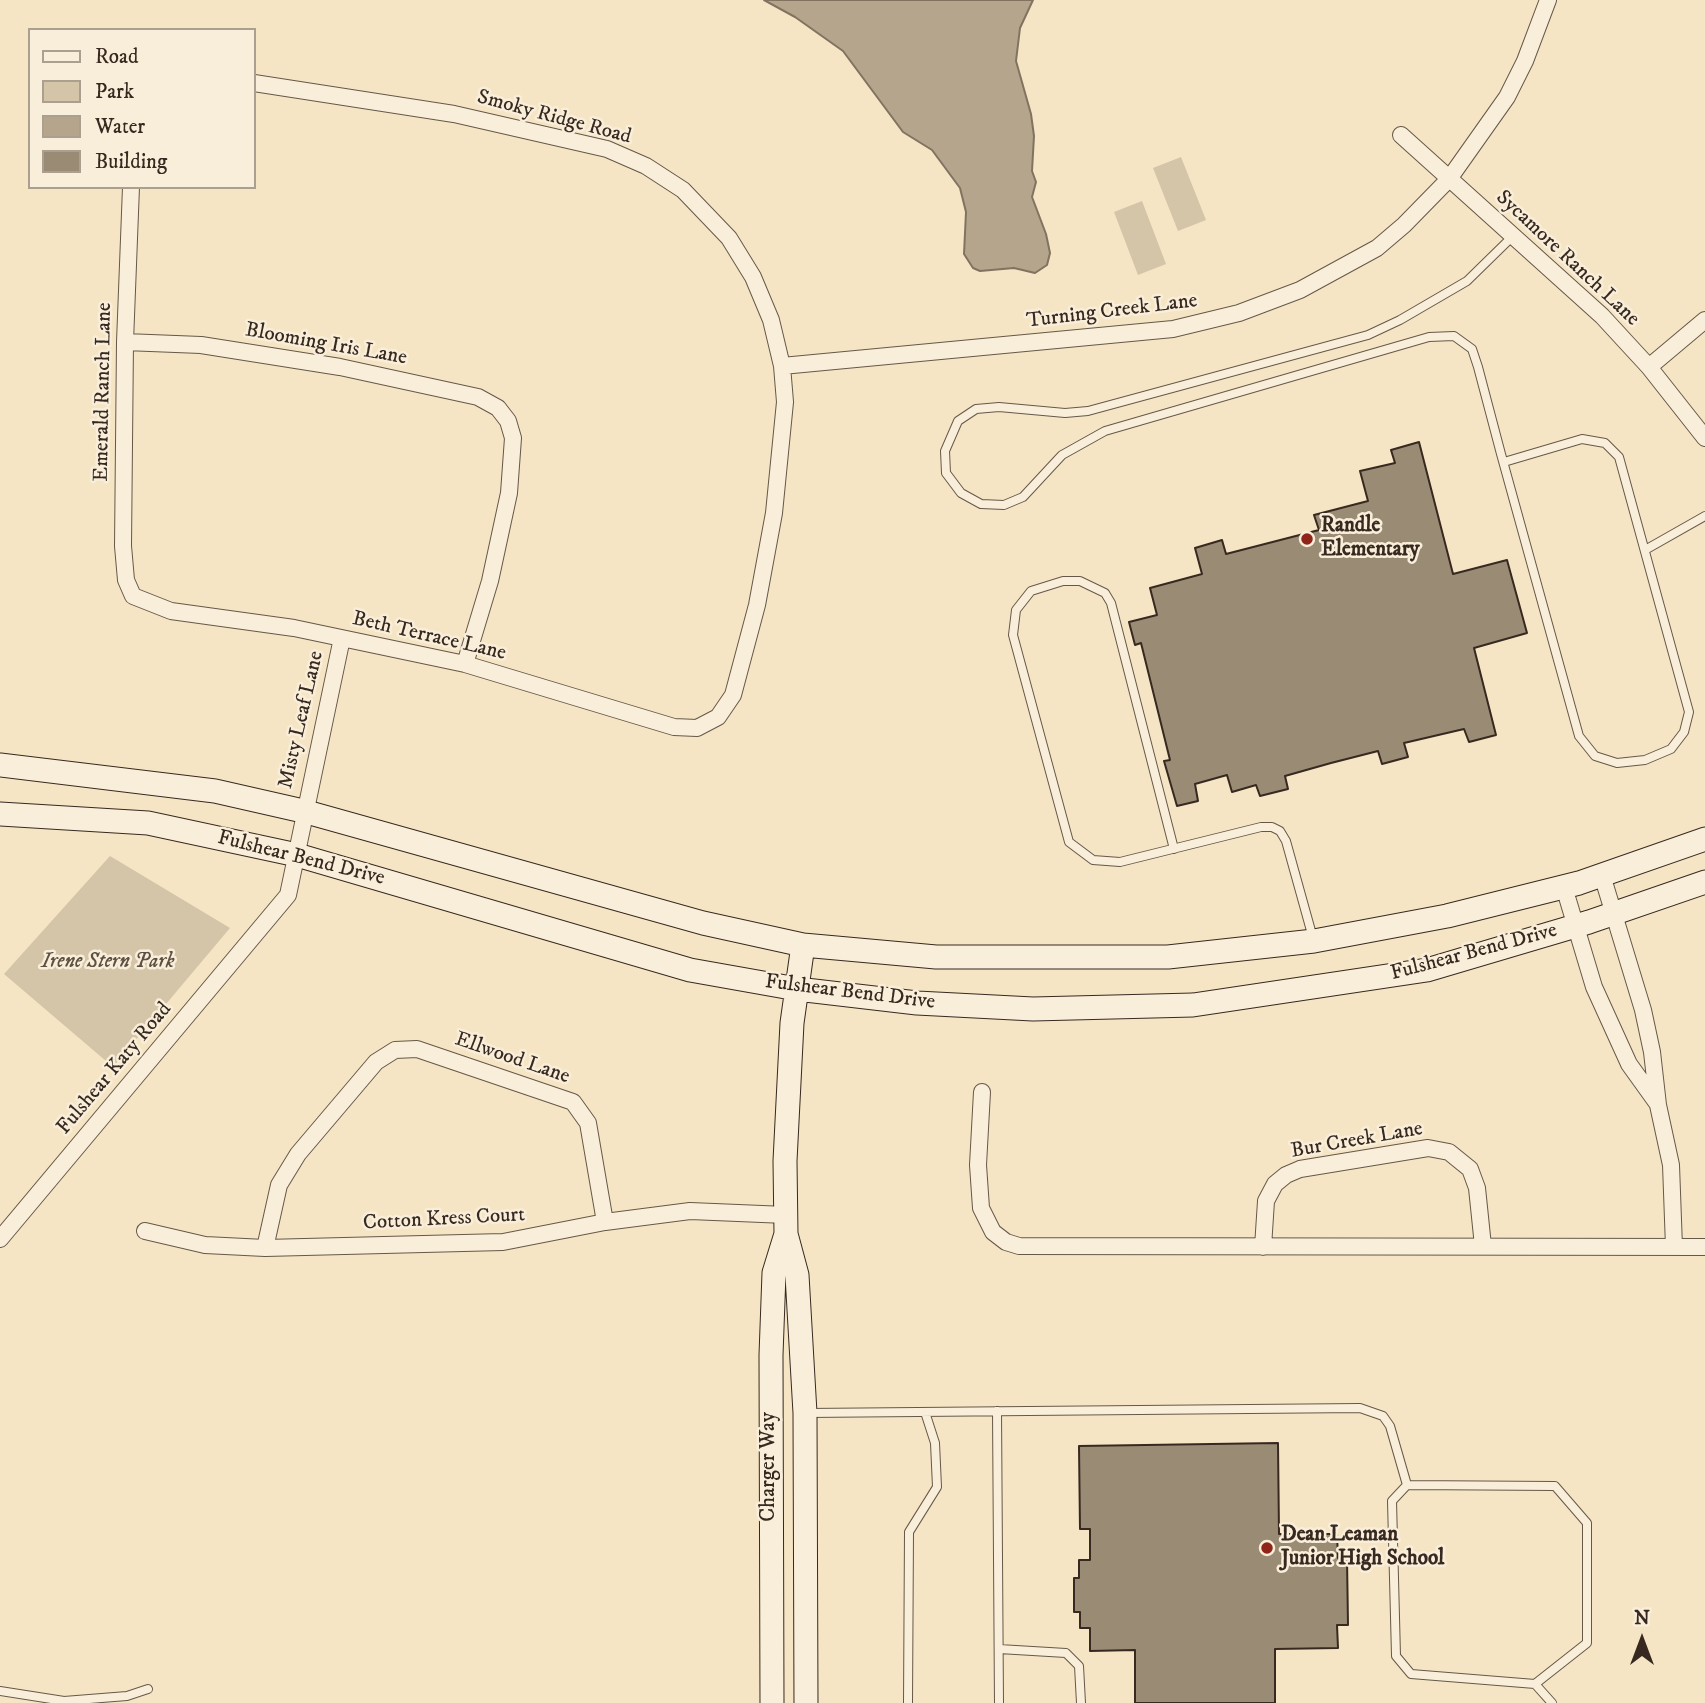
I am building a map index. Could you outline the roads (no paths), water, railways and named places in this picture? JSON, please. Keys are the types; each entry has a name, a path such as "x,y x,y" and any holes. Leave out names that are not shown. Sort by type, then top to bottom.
{"street":[{"name":"Turning Creek Lane","path":"782,366 1173,329 1220,319 1300,290 1377,248 1404,226 1449,178 1507,97 1525,61 1548,0"},
{"name":"Smoky Ridge Road","path":"256,83 388,102 521,128 607,149 646,166 683,190 729,238 763,299 782,366 784,419 767,559 733,695 724,710 712,722"},
{"name":"Sycamore Ranch Lane","path":"1401,135 1564,278 1649,367 1705,438"},
{"name":"Emerald Ranch Lane","path":"131,189 125,342 123,546 126,580 133,596"},
{"path":"1649,367 1705,320"},
{"name":"Blooming Iris Lane","path":"125,342 212,346 409,381 485,399 498,408 508,421 514,446 509,493 490,581 465,664"},
{"name":"Beth Terrace Lane","path":"133,596 172,611 248,620 465,664 674,727 697,728 712,722"},
{"name":"Misty Leaf Lane","path":"303,811 342,638"},
{"name":"Fulshear Bend Drive","path":"0,765 215,791 303,811 704,923 803,945 936,957 1168,957 1314,941 1447,916 1564,887 1705,839"},
{"name":"Fulshear Katy Road","path":"0,1239 288,895 303,811"},
{"name":"Fulshear Bend Drive","path":"0,814 148,824 297,855 690,970 797,989 917,1003 1034,1009 1193,1005 1427,970 1614,914 1705,882"},
{"path":"1602,875 1643,1010 1658,1105 1671,1165 1674,1247"},
{"path":"1564,887 1594,987 1629,1064 1658,1105"},
{"name":"Charger Way","path":"772,1703 770,1413 774,1273 786,1224 792,1023 803,945"},
{"name":"Ellwood Lane","path":"265,1248 279,1185 298,1154 376,1062 395,1050 417,1049 573,1101 588,1123 605,1223"},
{"path":"982,1092 979,1202 982,1215 993,1232 1019,1246 1705,1247"},
{"name":"Bur Creek Lane","path":"1263,1247 1266,1201 1275,1184 1286,1175 1300,1168 1428,1148 1449,1152 1470,1169 1477,1188 1483,1246"},
{"name":"Cotton Kress Court","path":"145,1231 205,1245 265,1248 503,1242 690,1211 786,1224"},
{"name":"Charger Way","path":"786,1224 797,1275 805,1413 806,1703"},
{"path":"770,1413 805,1413"}],"lane":[{"path":"1504,462 1582,439 1605,443 1613,449 1623,468 1685,692 1688,723 1671,749 1645,760 1617,763 1595,755 1579,736 1472,349 1461,339 1447,335 1429,337 1105,430 1062,455 1023,496 1004,505 981,504 961,493 946,473 944,451 958,421 976,409 999,407 1065,413 1088,411 1368,335 1400,320 1467,281 1513,236"},
{"path":"1645,550 1705,516"},
{"path":"1174,849 1111,603 1105,593 1080,581 1063,581 1031,591 1016,610 1013,635 1069,842 1093,860 1109,863 1174,849 1261,827 1280,831 1286,841 1314,941"},
{"path":"805,1413 1360,1408 1383,1416 1390,1426 1407,1485"},
{"path":"998,1411 999,1703"},
{"path":"908,1703 909,1532 936,1488 935,1443 925,1412"},
{"path":"1407,1485 1555,1486 1587,1523 1587,1643 1535,1684 1411,1674 1396,1656 1392,1501 1407,1485"},
{"path":"999,1649 1066,1653 1079,1666 1082,1703"},
{"path":"1535,1684 1552,1703"},
{"path":"0,1691 64,1701 127,1696 148,1689"}],"water":[{"path":"764,0 1033,0 1020,28 1016,61 1031,114 1034,136 1032,171 1036,182 1032,197 1046,234 1050,253 1047,265 1035,273 1014,268 980,271 973,268 964,254 966,212 960,188 932,150 903,132 843,51 795,17"}],"place":[{"name":"Randle Elementary","path":"1307,539"},
{"name":"Dean Leaman Junior High School","path":"1267,1548"}],"park label":[{"name":"Irene Stern Park","path":"108,963"}]}
